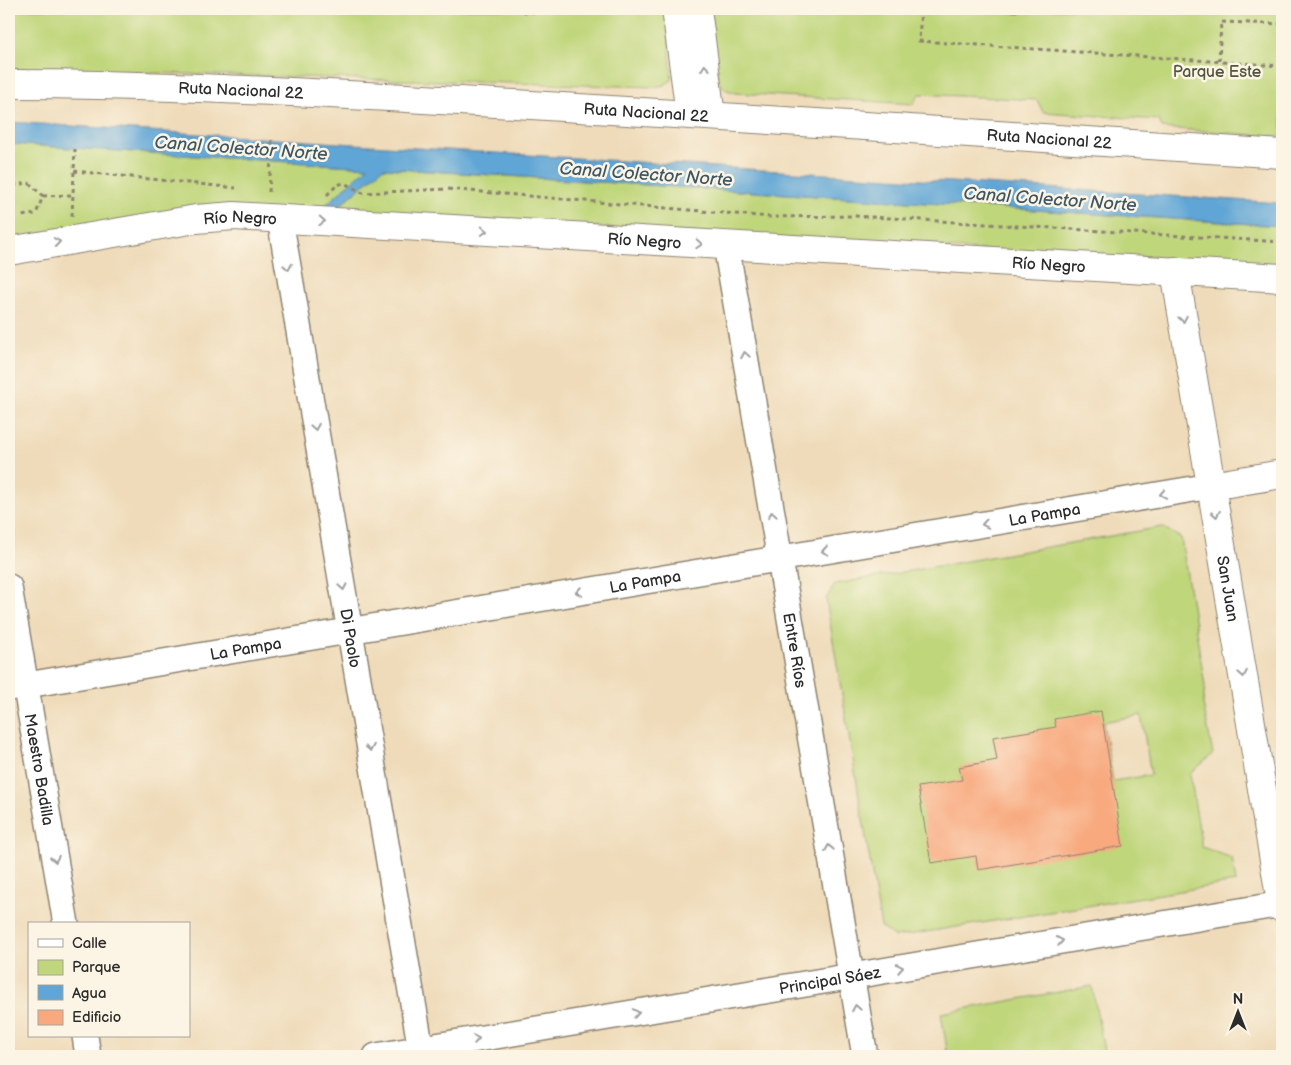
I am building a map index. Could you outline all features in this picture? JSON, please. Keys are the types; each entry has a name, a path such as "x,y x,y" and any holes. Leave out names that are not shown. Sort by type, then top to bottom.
{"main road":[{"path":"676,9 701,115"},
{"path":"697,9 701,115"},
{"name":"Ruta Nacional 22","path":"9,84 221,88 701,115 1282,154"},
{"name":"Río Negro","path":"9,251 208,217 234,216 274,208 726,245 1282,278"},
{"name":"San Juan","path":"1175,271 1282,908"},
{"name":"La Pampa","path":"1211,486 1282,474"}],"street":[{"name":"Di Paolo","path":"274,208 350,631 421,1052"},
{"name":"Entre Ríos","path":"726,245 865,1056"},
{"name":"La Pampa","path":"17,686 1211,486"},
{"name":"Maestro Badilla","path":"9,587 17,686 66,922"},
{"name":"Principal Sáez","path":"376,1056 421,1052 851,976 1282,904"},
{"path":"85,1038 88,1056"}],"path":[{"path":"515,9 526,12 609,12 618,9"},
{"path":"921,9 919,41 1282,66"},
{"path":"1219,62 1221,22 1282,24"},
{"path":"272,139 271,161 274,208"},
{"path":"71,221 76,149"},
{"path":"74,171 240,188"},
{"path":"13,185 30,183 43,196 73,196"},
{"path":"349,185 357,191 366,193 447,189 770,217 856,216 1282,242"},
{"path":"20,216 36,214 43,196"}],"green space":[{"path":"9,9 667,9 672,80 664,85 654,87 9,69"},
{"name":"Parque Este","path":"707,9 956,9 1017,12 1018,9 1282,9 1282,137 1162,128 1159,120 1043,112 1037,100 919,94 913,104 735,93 725,89 718,81"},
{"path":"9,144 369,167 320,210 9,241"},
{"path":"383,168 1282,226 1282,268 342,212 340,206"},
{"path":"1162,527 1181,538 1205,686 1203,704 1213,754 1190,774 1202,847 1232,858 1236,882 895,937 881,927 826,599 835,584","holes":["1141,715 1151,775 1113,781 1103,722"]},
{"path":"1092,986 1105,1056 948,1056 941,1013"}],"water":[{"name":"Canal Colector Norte","path":"9,122 1282,203 1282,226 383,168 340,205 342,212 320,210 368,167 9,144"}],"building":[{"path":"986,9 1018,9 1017,12"},
{"path":"1101,711 1123,846 978,870 976,856 931,863 918,787 962,780 959,767 997,760 993,737 1056,727 1054,719"}]}
